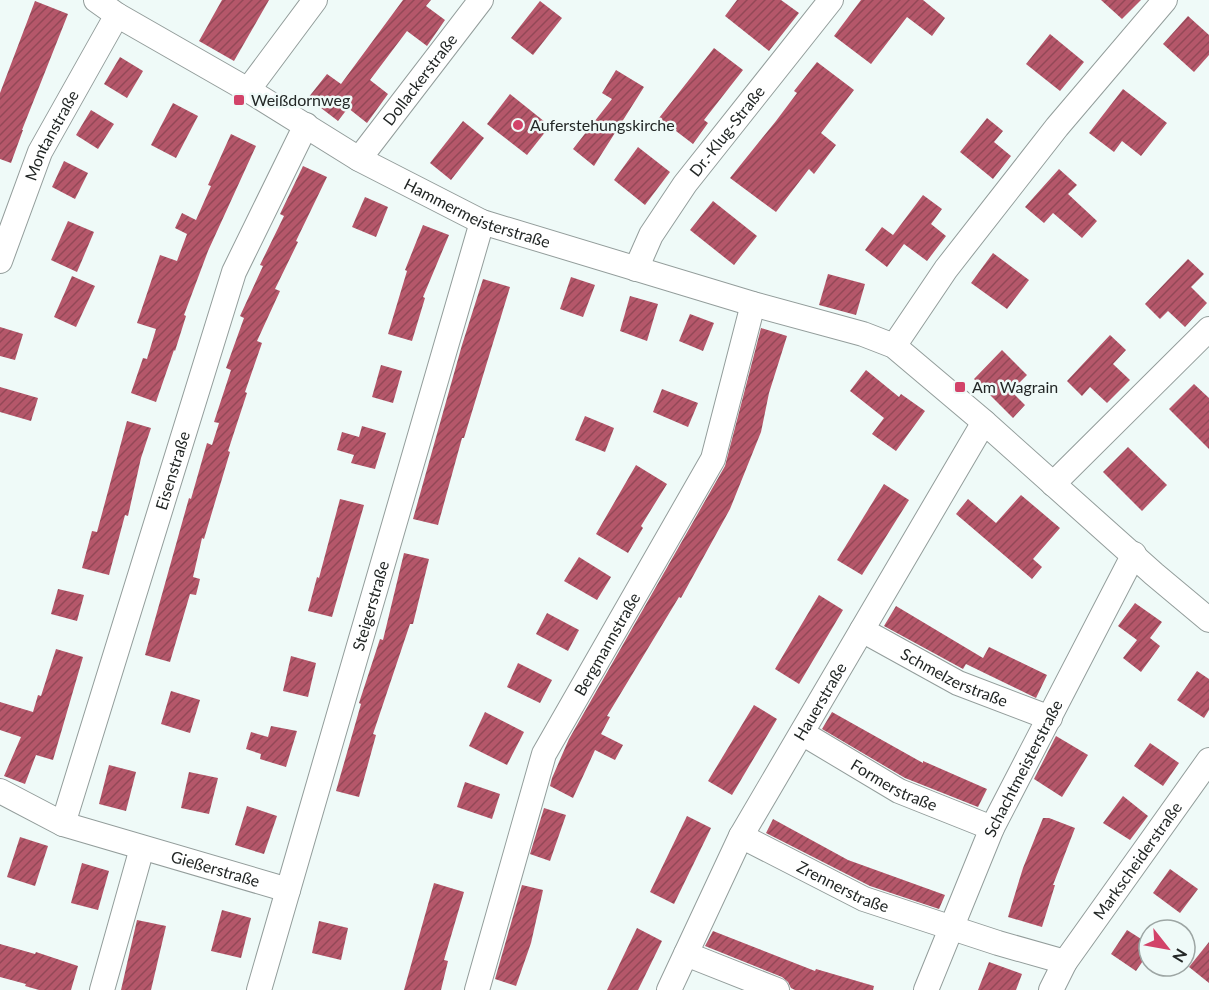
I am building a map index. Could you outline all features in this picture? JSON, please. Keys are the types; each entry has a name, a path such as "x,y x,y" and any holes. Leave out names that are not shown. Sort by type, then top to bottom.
{"street":[{"name":"Hammermeisterstraße","path":"96,0 117,15 248,90 359,159 482,222 753,304 863,334 894,346"},
{"path":"248,90 315,0"},
{"name":"Dollackerstraße","path":"359,159 481,0"},
{"name":"Dr.-Klug-Straße","path":"636,269 651,235 685,184 831,0"},
{"path":"1165,0 1057,127 946,269 894,346 1209,620"},
{"name":"Montanstraße","path":"0,261 40,152 117,15"},
{"name":"Eisenstraße","path":"63,824 234,272 306,125"},
{"name":"Steigerstraße","path":"259,990 482,222"},
{"name":"Bergmannstraße","path":"477,990 544,754 712,459 753,304"},
{"path":"1053,484 1209,329"},
{"name":"Hauerstraße","path":"669,990 741,836 984,422"},
{"name":"Schachtmeisterstraße","path":"926,990 992,828 1134,554"},
{"name":"Schmelzerstraße","path":"862,630 958,683 1050,718"},
{"name":"Formerstraße","path":"802,733 900,790 992,828"},
{"name":"Markscheiderstraße","path":"1051,990 1065,962 1209,760"},
{"name":"Gießerstraße","path":"0,793 63,824 288,890"},
{"name":"Zrennerstraße","path":"741,836 864,899 950,927"},
{"path":"102,990 142,848"},
{"path":"950,927 1065,962"},
{"path":"686,954 777,990"}],"building":[{"path":"222,0 269,0 234,61 199,41"},
{"path":"403,0 431,0 426,6 445,20 427,46 407,31 370,80 388,94 367,123 348,108 338,121 308,98 327,74 341,84"},
{"path":"737,0 781,0 799,13 769,51 725,16"},
{"path":"861,0 923,0 945,18 932,36 907,17 871,64 834,36"},
{"path":"1101,0 1141,0 1122,19"},
{"path":"35,1 68,14 11,163 0,159 0,93"},
{"path":"540,1 562,18 533,55 511,38"},
{"path":"1188,16 1209,35 1209,55 1194,72 1163,44"},
{"path":"1050,34 1084,62 1060,91 1026,64"},
{"path":"714,48 743,70 704,120 708,123 693,144 659,118"},
{"path":"120,57 143,71 127,98 104,84"},
{"path":"817,62 854,90 821,133 836,145 814,174 809,169 776,212 730,178 797,93 794,91"},
{"path":"616,70 644,87 594,166 573,149 612,99 602,93"},
{"path":"1123,89 1167,123 1141,156 1122,141 1114,152 1089,133"},
{"name":"Auferstehungskirche","path":"510,94 550,126 527,155 487,124"},
{"path":"173,103 198,116 176,158 151,145"},
{"path":"91,110 114,124 98,149 76,135"},
{"path":"987,118 1003,131 994,142 1011,156 993,179 960,152"},
{"path":"463,121 484,138 451,180 430,163"},
{"path":"231,134 256,146 208,251 184,315 186,316 175,351 156,402 131,393 143,358 147,359 156,329 137,323 160,255 177,261 187,234 175,228 182,213 196,220 211,186 208,185"},
{"path":"638,147 670,172 645,205 614,180"},
{"path":"64,161 88,173 75,199 52,187"},
{"path":"303,166 327,177 275,289 280,291 257,341 262,343 245,392 247,393 228,451 230,452 204,539 202,538 193,577 200,579 196,595 190,594 170,662 145,655 189,498 191,499 207,443 212,445 219,423 214,422 231,370 226,368 244,318 240,316 263,266 260,265 284,216 280,214"},
{"path":"1059,169 1077,185 1068,194 1097,221 1082,238 1053,213 1044,223 1025,207"},
{"path":"923,195 942,209 931,224 946,236 927,261 904,244 887,267 865,250 882,227 893,235"},
{"path":"365,197 388,207 376,237 352,227"},
{"path":"713,201 757,236 734,265 690,230"},
{"path":"68,221 94,232 77,272 51,260"},
{"path":"423,225 449,235 423,297 425,298 412,341 388,334 407,271 405,270"},
{"path":"993,253 1029,280 1007,309 971,283"},
{"path":"1188,259 1204,274 1191,287 1207,303 1185,327 1168,311 1160,319 1145,304"},
{"path":"828,274 865,284 856,315 819,305"},
{"path":"72,276 95,286 76,327 54,317"},
{"path":"571,277 595,285 583,317 560,309"},
{"path":"483,279 510,287 464,438 462,438 438,525 413,519"},
{"path":"630,296 658,304 647,341 620,331"},
{"path":"690,314 714,323 703,351 679,341"},
{"path":"0,327 23,334 15,360 0,356"},
{"path":"761,328 787,336 769,393 761,432 730,509 681,598 679,597 607,716 610,717 601,734 623,745 615,760 595,750 573,798 550,786 552,778 569,739 725,466"},
{"path":"1110,335 1126,350 1113,364 1130,380 1107,403 1090,387 1082,396 1067,381"},
{"path":"1002,350 1027,375 1011,391 1025,405 1013,418 974,379"},
{"path":"381,365 402,371 393,403 372,397"},
{"path":"866,370 899,397 901,394 925,411 896,451 872,434 884,418 850,391"},
{"path":"1194,384 1209,398 1209,449 1169,409"},
{"path":"0,387 38,398 31,421 0,412"},
{"path":"662,389 698,403 688,427 653,412"},
{"path":"585,416 614,428 605,452 575,440"},
{"path":"127,421 151,428 141,458 128,516 125,515 109,575 82,568 92,531 97,532"},
{"path":"362,426 386,433 375,469 351,463 354,455 337,450 342,432 359,437"},
{"path":"1128,447 1167,485 1142,511 1103,472"},
{"path":"636,465 667,484 641,526 643,528 628,553 596,534"},
{"path":"884,484 909,500 862,575 837,560"},
{"path":"1021,495 1060,528 1033,559 1042,567 1032,579 956,514 968,499 996,523"},
{"path":"340,499 364,505 332,617 308,611"},
{"path":"404,553 429,559 413,624 410,624 373,734 376,735 359,797 336,791 361,704 359,703 380,639 383,640"},
{"path":"579,557 611,577 597,600 564,581"},
{"path":"58,589 84,595 77,621 51,614"},
{"path":"819,595 843,610 799,684 775,669"},
{"path":"1135,603 1162,622 1150,638 1160,646 1141,672 1123,658 1137,640 1118,626"},
{"path":"896,606 983,658 989,647 1047,675 1036,698 966,664 963,669 884,626"},
{"path":"547,613 579,630 568,651 536,634"},
{"path":"56,649 83,657 53,760 36,755 25,784 4,776 21,737 0,730 0,702 33,712 38,695 41,696"},
{"path":"291,656 316,663 308,697 283,691"},
{"path":"518,663 552,680 540,703 507,687"},
{"path":"1197,671 1209,679 1209,710 1204,718 1177,700"},
{"path":"171,691 200,700 190,733 161,724"},
{"path":"754,705 777,719 732,795 708,781"},
{"path":"485,712 524,732 507,765 469,746"},
{"path":"832,712 923,763 923,761 987,789 978,807 905,778 822,729"},
{"path":"271,726 297,731 286,767 260,759 261,754 246,749 251,732 268,737"},
{"path":"1056,736 1088,755 1062,797 1034,779"},
{"path":"1150,743 1179,763 1163,786 1134,766"},
{"path":"109,765 136,772 126,811 99,804"},
{"path":"189,772 218,778 209,814 181,808"},
{"path":"465,782 500,794 492,819 457,807"},
{"path":"1123,796 1148,816 1130,840 1103,823"},
{"path":"247,806 277,816 264,854 235,845"},
{"path":"544,808 566,815 550,861 530,854"},
{"path":"687,816 711,828 674,904 650,892"},
{"path":"1043,818 1075,828 1053,885 1055,885 1042,927 1008,917 1023,868"},
{"path":"773,819 848,860 945,895 939,909 870,886 766,833"},
{"path":"20,837 48,846 35,886 7,877"},
{"path":"82,863 109,871 98,910 71,903"},
{"path":"1170,869 1198,889 1180,913 1153,893"},
{"path":"434,883 464,892 444,960 448,961 441,990 404,990"},
{"path":"522,885 543,890 531,943 516,986 495,979"},
{"path":"222,910 251,918 241,958 211,951"},
{"path":"137,920 166,926 151,990 121,990"},
{"path":"319,921 348,928 341,960 312,953"},
{"path":"637,928 662,941 638,990 607,990"},
{"path":"1127,930 1137,936 1136,971 1111,954"},
{"path":"713,931 815,971 816,969 874,986 873,990 795,990 782,977 705,946"},
{"path":"1209,942 1209,983 1197,973 1197,957"},
{"path":"0,944 35,954 36,952 78,966 71,990 39,990 0,977"},
{"path":"989,962 1022,974 1016,990 978,990"}],"place":[{"name":"Weißdornweg","path":"239,100"},
{"name":"Auferstehungskirche","path":"518,125"},
{"name":"Am Wagrain","path":"960,387"}]}
